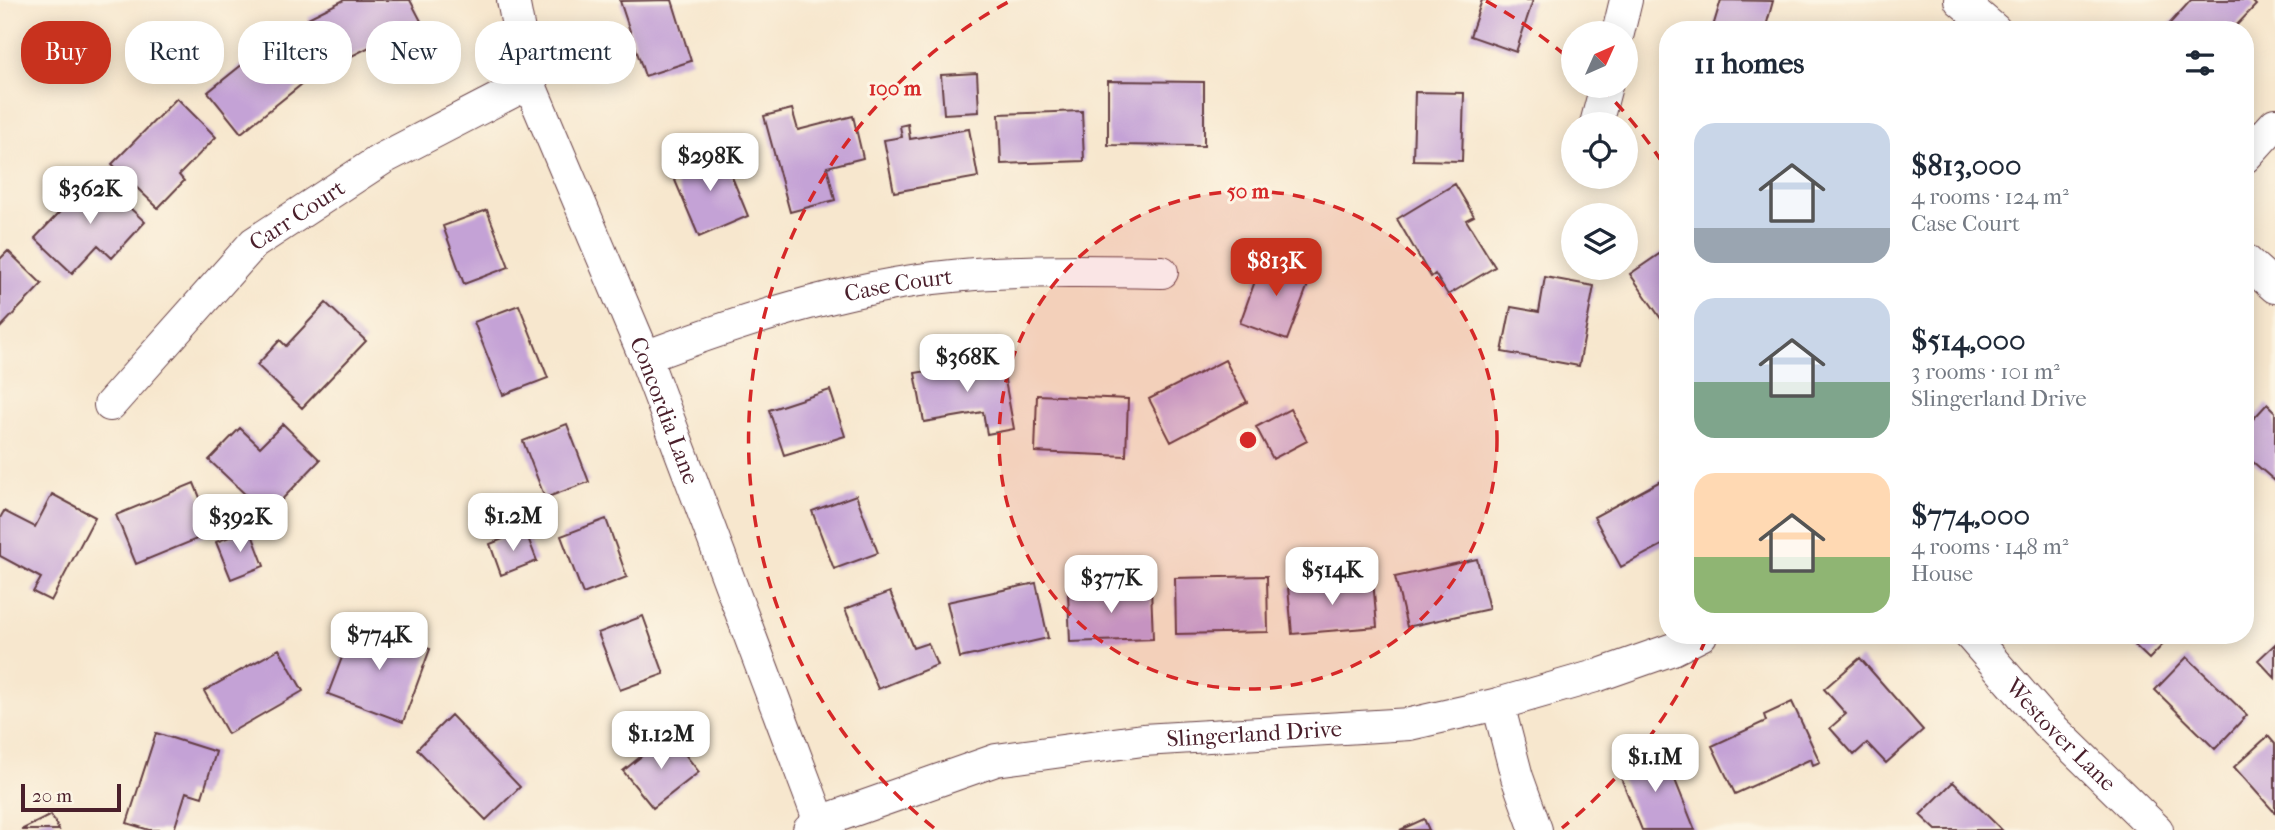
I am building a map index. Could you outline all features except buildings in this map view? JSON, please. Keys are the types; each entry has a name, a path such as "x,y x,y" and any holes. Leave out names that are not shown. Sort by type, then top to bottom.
{"street":[{"name":"Concordia Lane","path":"513,0 517,21"},
{"path":"1621,21 1626,0"},
{"path":"1960,0 1984,21"},
{"name":"Carr Court","path":"110,405 254,243 382,159 527,84"},
{"name":"Concordia Lane","path":"529,84 645,357 815,826"},
{"path":"2254,147 2275,124"},
{"path":"2254,268 2275,287"},
{"name":"Case Court","path":"645,357 797,304 881,287 974,274 1162,272"},
{"name":"Slingerland Drive","path":"815,826 996,760 1143,740 1410,724 1498,704 1599,675 1683,644"},
{"name":"Westover Lane","path":"1978,644 2046,722 2158,830"},
{"path":"1498,704 1517,777 1536,830"}]}
